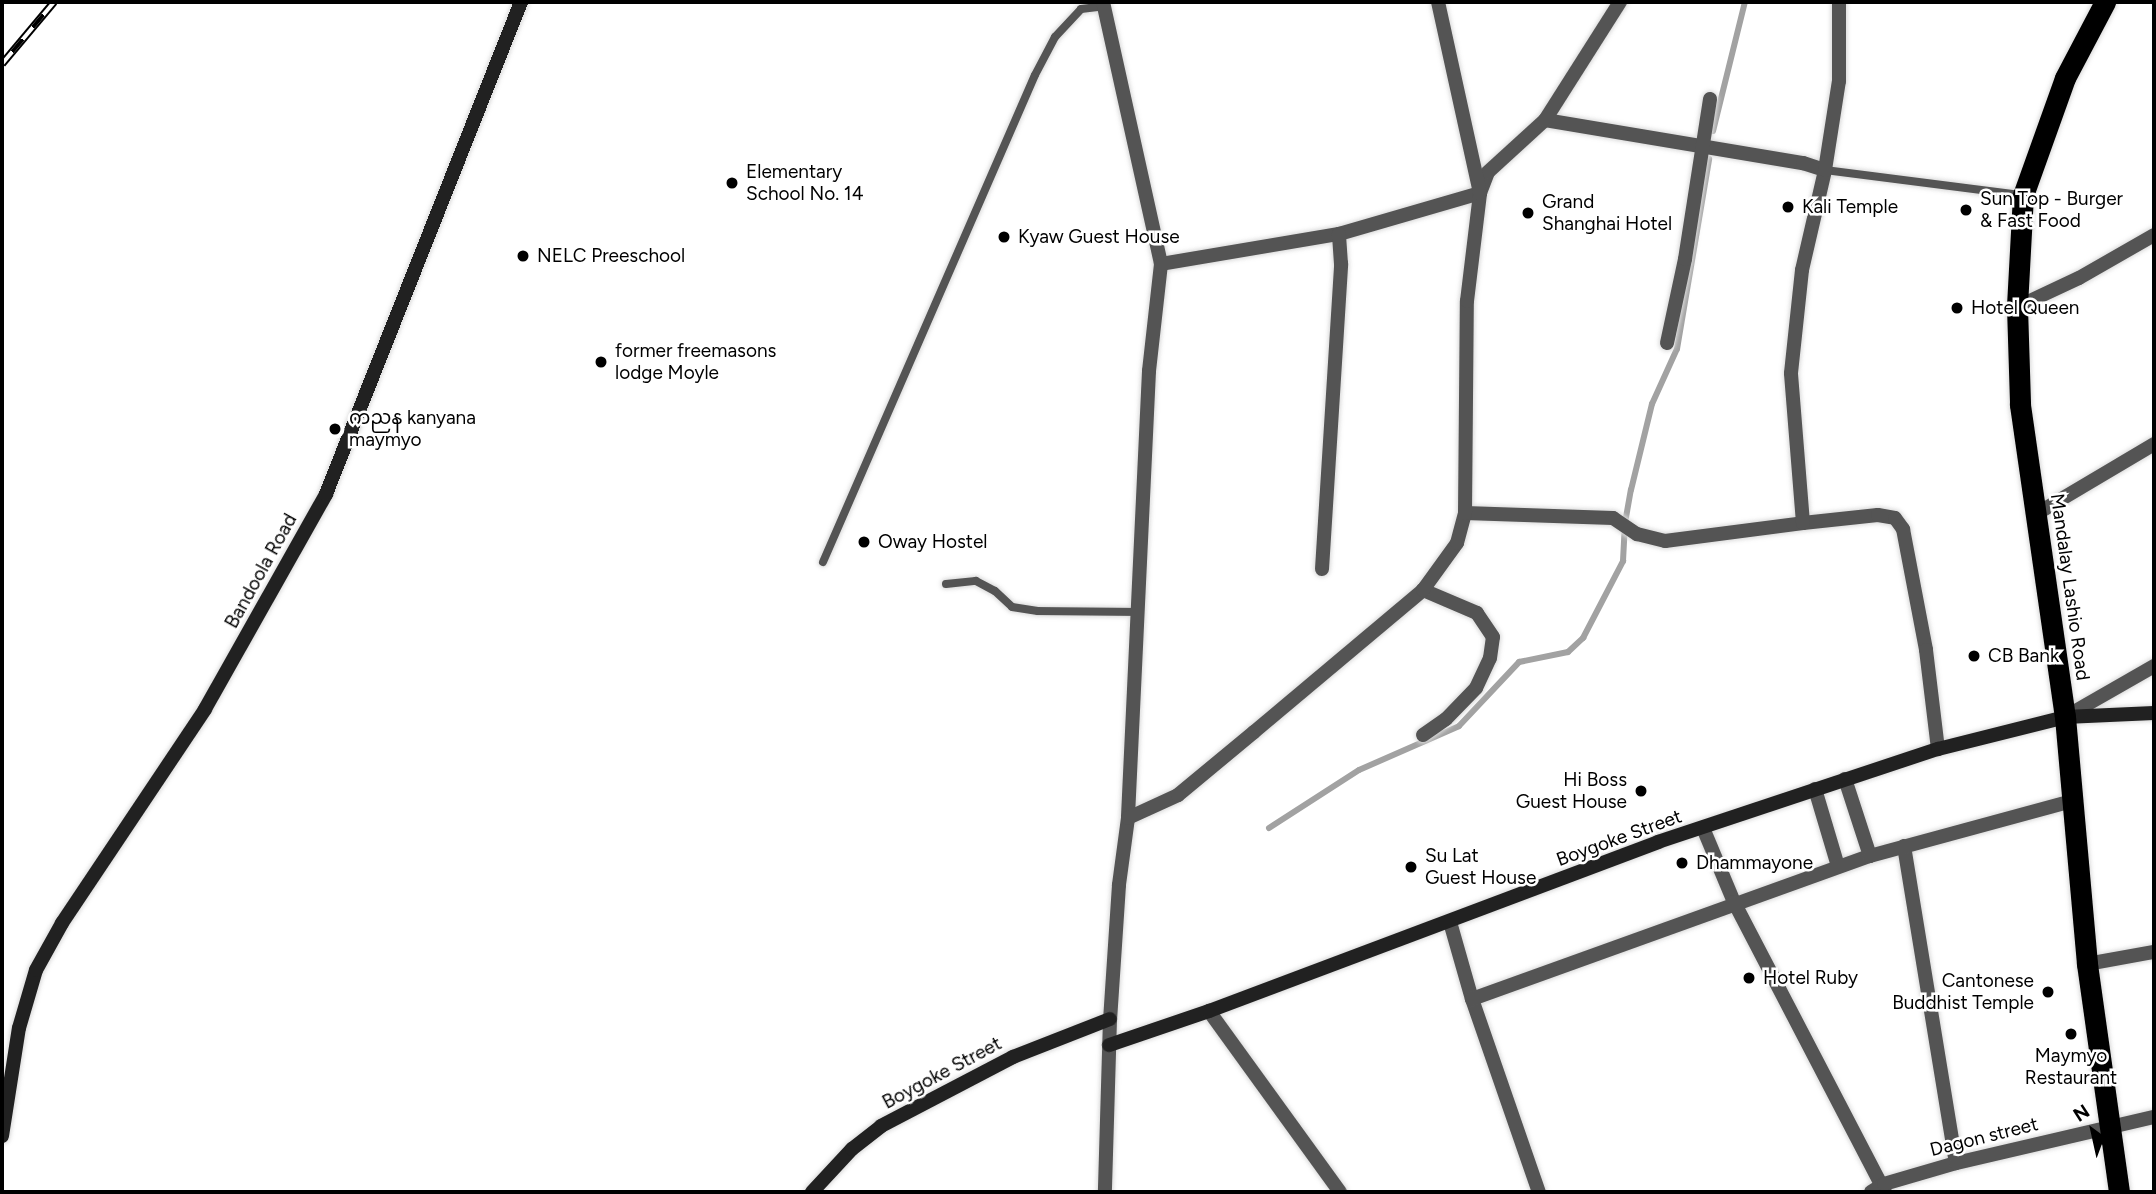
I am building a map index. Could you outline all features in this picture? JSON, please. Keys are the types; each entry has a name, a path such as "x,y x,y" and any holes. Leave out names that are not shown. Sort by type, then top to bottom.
{"highway":[{"name":"Mandalay Lashio Road","path":"2105,2 2065,78 2023,195 2017,307 2020,405 2038,513 2065,717 2087,964 2119,1192"}],"street":[{"name":"Bandoola Road","path":"2,1136 19,1028 36,970 62,923 205,709 326,494 521,2"},
{"path":"1438,2 1480,193"},
{"path":"1128,818 1178,795 1423,590 1457,543 1465,513 1467,301 1480,193 1488,172 1545,120 1620,2"},
{"path":"1803,523 1791,373 1800,281 1825,170 1839,80 1839,2"},
{"path":"1104,4 1161,264 1149,371 1128,818 1119,885 1110,1019 1105,1192"},
{"path":"1667,343 1685,259 1710,99"},
{"path":"1545,120 1803,163 1825,170"},
{"path":"1161,264 1339,234 1480,193"},
{"path":"1322,569 1341,264 1339,234"},
{"path":"2017,307 2079,278 2154,234"},
{"path":"2038,513 2154,444"},
{"path":"1465,513 1613,518 1637,534 1665,541 1878,515 1895,518 1903,529 1926,650 1938,749"},
{"path":"1423,590 1477,613 1493,637 1490,658 1476,688 1446,719 1423,735"},
{"path":"2065,717 2154,666"},
{"name":"Boygoke Street","path":"1109,1045 1450,922 1658,842 1938,749 2065,717 2154,713"},
{"path":"1845,779 1870,856"},
{"path":"1815,789 1838,866"},
{"path":"1472,999 1838,866 2072,801"},
{"path":"1703,828 1734,902 1880,1189"},
{"path":"1904,846 1956,1163"},
{"path":"1450,922 1472,999 1539,1192"},
{"path":"2087,964 2154,952"},
{"path":"1209,1011 1340,1192"},
{"name":"Boygoke Street","path":"812,1192 852,1149 881,1126 1013,1057 1110,1019"},
{"name":"Dagon street","path":"1880,1189 1956,1163 2109,1125 2154,1117"}],"lane":[{"path":"823,562 1040,65 1055,37 1081,9 1104,4"},
{"path":"1825,170 2023,195"},
{"path":"946,584 976,581 995,591 1012,607 1038,611 1138,612"}],"waterway":[{"path":"1713,131 1745,2"},
{"path":"1269,828 1359,770 1459,726 1519,662 1568,652 1583,638 1623,561 1625,523 1631,490 1652,404 1677,349 1709,159"}],"railway":[{"path":"2,64 54,2"}],"place":[{"name":"Elementary School No. 14","path":"732,183"},
{"name":"Kali Temple","path":"1788,207"},
{"name":"Sun Top - Burger & Fast Food","path":"1966,210"},
{"name":"Grand Shanghai Hotel","path":"1528,213"},
{"name":"Kyaw Guest House","path":"1004,237"},
{"name":"NELC Preeschool","path":"523,256"},
{"name":"Hotel Queen","path":"1957,308"},
{"name":"former freemasons lodge Moyle","path":"601,362"},
{"name":"ကညန kanyana maymyo","path":"335,429"},
{"name":"Oway Hostel","path":"864,542"},
{"name":"CB Bank","path":"1974,656"},
{"name":"Hi Boss Guest House","path":"1641,791"},
{"name":"Dhammayone","path":"1682,863"},
{"name":"Su Lat Guest House","path":"1411,867"},
{"name":"Hotel Ruby","path":"1749,978"},
{"name":"Cantonese Buddhist Temple","path":"2048,992"},
{"name":"Maymyo Restaurant","path":"2071,1034"}]}
